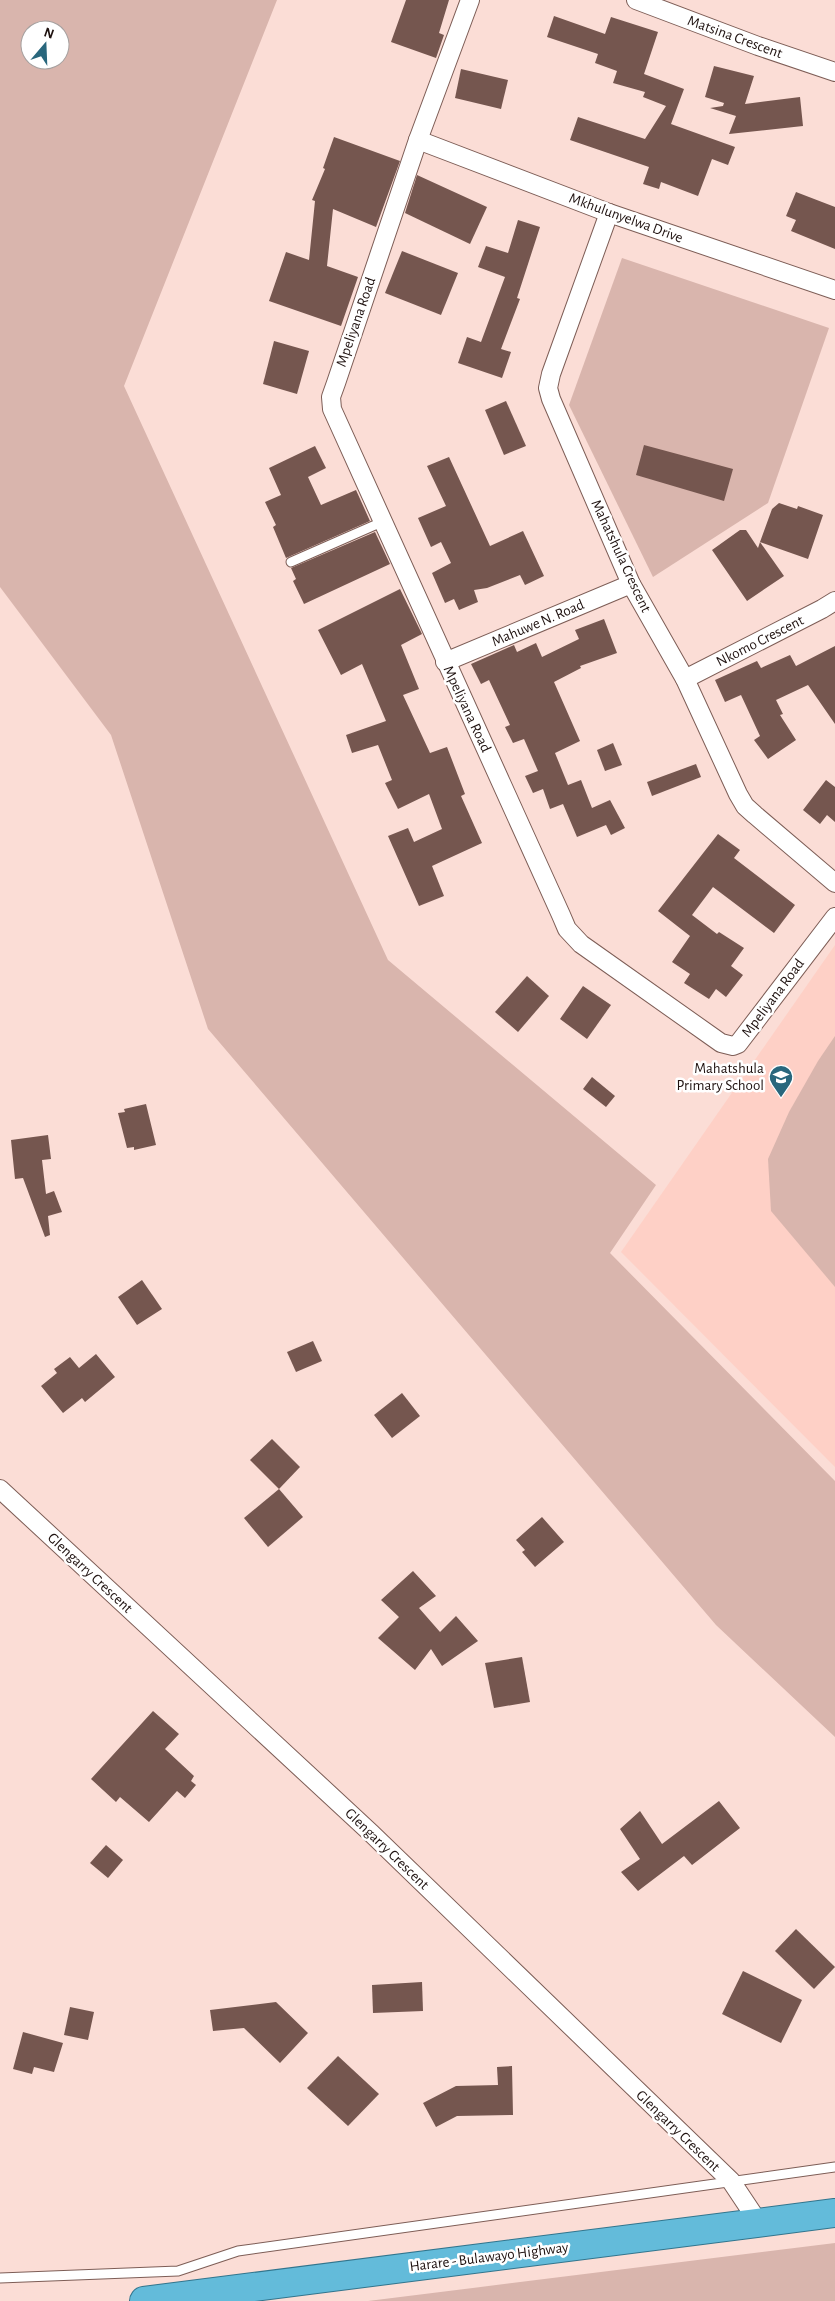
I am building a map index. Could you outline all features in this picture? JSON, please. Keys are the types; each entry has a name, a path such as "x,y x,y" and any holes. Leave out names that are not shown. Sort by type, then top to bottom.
{"highway":[{"name":"Harare - Bulawayo Highway","path":"144,2301 835,2213"}],"street":[{"path":"418,140 470,0"},
{"name":"Matsina Crescent","path":"636,0 758,46 835,72"},
{"name":"Mkhulunyelwa Drive","path":"418,140 609,213 835,290"},
{"name":"Mpeliyana Road","path":"418,140 331,397 332,409 445,662 568,929 580,944 721,1043 730,1046 738,1044 835,917"},
{"name":"Mahatshula Crescent","path":"609,213 548,388 631,584 685,679 738,794 745,806 835,883"},
{"name":"Mahuwe N. Road","path":"445,662 631,584"},
{"name":"Nkomo Crescent","path":"685,679 835,601"},
{"name":"Glengarry Crescent","path":"0,1490 371,1833 731,2181 759,2223"}],"lane":[{"path":"291,562 382,522"},
{"path":"0,2278 178,2271 238,2251 835,2167"}],"shaded area":[{"path":"0,0 277,0 124,386 388,960 656,1185 610,1253 835,1481 835,1737 716,1625 208,1029 111,735 0,587"},
{"path":"622,258 829,328 768,503 653,577 569,405"},
{"name":"Mahatshula Primary School","path":"835,945 835,1467 621,1252"},
{"path":"835,1036 835,1287 771,1211 768,1159 789,1112 818,1061"},
{"path":"835,2243 835,2301 368,2301"}],"building":[{"path":"406,0 449,0 439,33 444,35 436,58 391,42"},
{"path":"554,16 605,34 611,17 658,32 644,74 684,89 671,124 735,147 728,165 712,159 698,196 661,182 659,189 643,184 649,167 570,140 578,117 645,139 666,106 643,97 645,92 613,83 617,71 595,63 598,54 547,37"},
{"path":"714,66 754,76 745,104 800,97 803,126 729,134 736,116 710,108 723,106 724,103 705,97"},
{"path":"461,69 508,80 501,109 455,98"},
{"path":"334,137 400,161 376,227 333,209 327,266 358,277 341,326 269,301 286,252 309,260 315,201 312,200 325,169 323,168"},
{"path":"417,175 487,207 470,244 405,213"},
{"path":"796,192 835,207 835,249 791,231 796,220 786,216"},
{"path":"518,220 540,227 517,298 520,299 501,349 511,352 502,378 458,363 467,337 481,342 505,277 478,267 486,246 508,253"},
{"path":"402,251 458,273 441,315 385,293"},
{"path":"274,341 309,351 297,394 263,384"},
{"path":"506,401 526,446 504,455 485,410"},
{"path":"644,445 733,469 724,501 636,475"},
{"path":"315,446 326,468 308,477 321,505 356,490 370,521 286,558 273,527 276,525 265,502 281,495 269,468"},
{"path":"449,457 490,546 523,531 544,576 525,585 520,575 487,588 474,590 478,602 459,610 454,599 445,603 432,573 451,563 441,542 431,547 418,518 446,506 427,466"},
{"path":"779,503 797,509 798,506 823,515 808,559 760,542 772,509"},
{"path":"740,530 746,530 758,548 760,542 784,576 747,601 712,550"},
{"path":"375,532 390,564 304,604 293,581 296,579 291,568"},
{"path":"400,589 422,634 401,645 419,689 403,695 430,753 447,747 465,794 461,796 482,843 432,866 444,896 419,906 388,836 408,828 414,842 442,829 429,794 398,809 385,783 392,780 378,745 352,753 346,735 386,721 362,664 341,675 318,630"},
{"path":"604,619 617,653 580,666 581,668 554,682 580,741 555,753 568,785 581,780 592,808 610,800 625,828 611,835 606,825 577,837 563,804 550,809 543,789 533,793 525,776 538,771 524,739 513,743 505,727 510,725 489,680 481,684 471,664 514,645 517,652 536,643 542,657 579,639 575,630"},
{"path":"835,646 835,724 808,685 776,700 783,714 780,715 796,740 768,759 754,740 760,736 741,695 725,702 715,680 757,661 761,668 790,655 796,666"},
{"path":"613,743 622,765 605,771 597,750"},
{"path":"696,764 701,777 652,796 647,782"},
{"path":"826,780 835,787 835,822 827,815 820,824 803,810"},
{"path":"718,834 740,850 734,858 795,905 774,933 713,887 692,915 717,934 719,932 744,948 731,966 743,975 726,997 716,989 709,999 684,983 690,974 672,962 690,936 658,911"},
{"path":"527,976 549,996 518,1032 495,1012"},
{"path":"583,986 611,1005 587,1039 560,1019"},
{"path":"592,1077 615,1096 606,1107 583,1089"},
{"path":"146,1104 156,1145 134,1150 134,1147 127,1148 118,1113 125,1112 124,1109"},
{"path":"48,1135 51,1159 42,1160 46,1194 54,1191 62,1212 48,1216 50,1235 45,1237 23,1178 15,1179 11,1140"},
{"path":"142,1280 162,1309 137,1325 118,1297"},
{"path":"313,1341 322,1361 296,1372 287,1352"},
{"path":"96,1354 115,1377 85,1402 82,1398 63,1413 41,1386 57,1373 54,1369 70,1357 79,1368"},
{"path":"402,1393 420,1416 392,1438 374,1415"},
{"path":"272,1439 300,1467 279,1489 250,1460"},
{"path":"279,1489 303,1517 268,1547 244,1518"},
{"path":"542,1517 564,1542 535,1567 522,1552 525,1550 516,1540"},
{"path":"413,1571 436,1596 419,1608 440,1632 456,1616 478,1641 442,1666 431,1649 415,1670 378,1638 399,1617 381,1600"},
{"path":"522,1657 530,1702 494,1708 485,1663"},
{"path":"153,1711 179,1734 165,1749 194,1776 191,1781 196,1785 185,1798 177,1791 149,1822 120,1797 116,1802 91,1779"},
{"path":"719,1801 740,1828 692,1865 684,1856 638,1891 621,1872 640,1859 620,1829 640,1811 662,1844"},
{"path":"106,1845 123,1860 108,1878 90,1863"},
{"path":"796,1929 835,1967 814,1989 775,1951"},
{"path":"743,1971 802,2000 781,2043 722,2014"},
{"path":"422,1982 423,2011 373,2013 372,1985"},
{"path":"276,2002 308,2033 280,2063 244,2028 213,2031 210,2010"},
{"path":"70,2007 94,2012 88,2040 64,2035"},
{"path":"23,2032 63,2043 54,2072 34,2067 32,2074 13,2069"},
{"path":"338,2056 379,2094 348,2126 307,2088"},
{"path":"512,2066 513,2115 457,2116 436,2127 423,2103 456,2086 498,2085 497,2067"}],"place":[{"name":"Mahatshula Primary School","path":"781,1098"}]}
